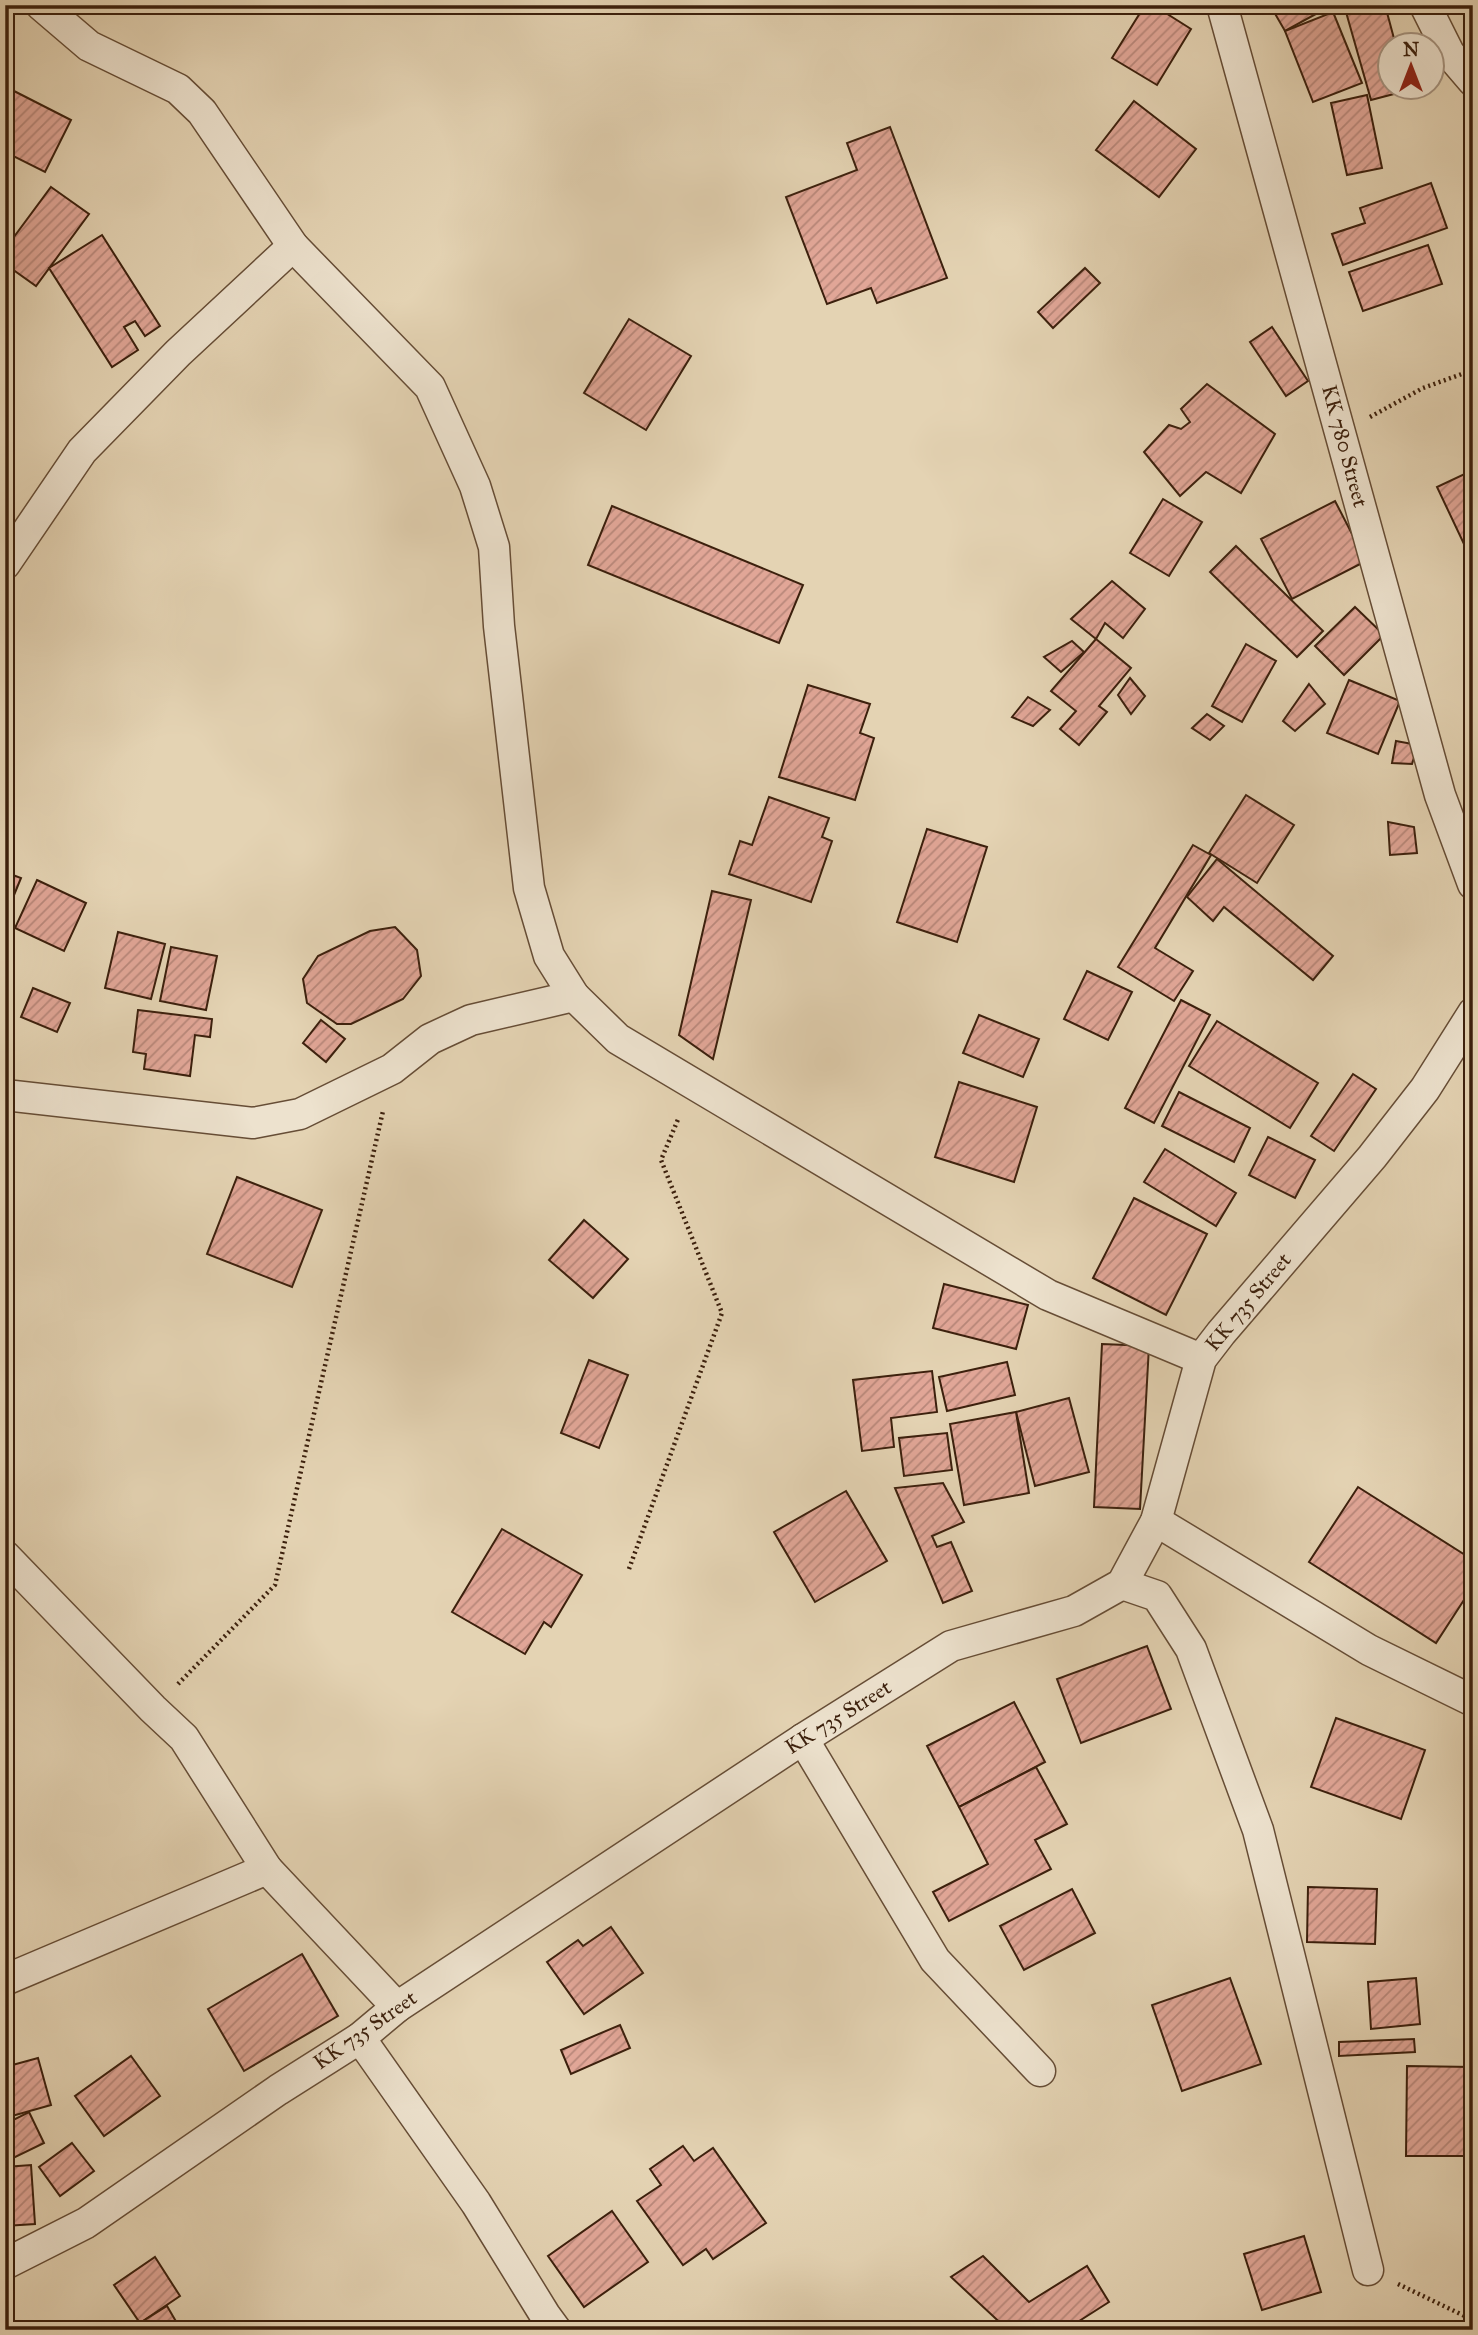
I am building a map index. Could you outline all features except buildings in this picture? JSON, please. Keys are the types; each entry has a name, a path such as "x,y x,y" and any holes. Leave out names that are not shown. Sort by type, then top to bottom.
{"street":[{"path":"41,5 89,46 178,89 202,112 293,246 430,387 475,486 494,547 503,664 529,888 549,956 575,996 618,1039 1048,1295 1201,1359"},
{"name":"KK 780 Street","path":"1222,5 1440,794 1473,884"},
{"path":"1425,5 1449,53 1473,81"},
{"path":"5,564 82,451 178,353 293,246"},
{"path":"5,1095 253,1123 300,1114 392,1069 430,1039 471,1020 575,996"},
{"name":"KK 735 Street","path":"5,2264 86,2223 267,2097 360,2038 397,2007 803,1739 951,1646 1074,1611 1122,1584 1156,1521 1201,1359 1372,1157 1425,1089 1473,1013"},
{"path":"1156,1521 1369,1650 1473,1701"},
{"path":"5,1556 184,1738 267,1868 397,2007"},
{"path":"1122,1584 1157,1596 1191,1649 1258,1830 1368,2270"},
{"path":"803,1739 935,1960 1040,2071"},
{"path":"5,1980 267,1868"},
{"path":"360,2038 476,2203 556,2330"}],"path":[{"path":"1341,433 1423,388 1473,370"},
{"path":"153,1709 275,1585 392,1069"},
{"path":"629,1569 722,1313 661,1160 692,1083"},
{"path":"1368,2270 1473,2320"}]}
